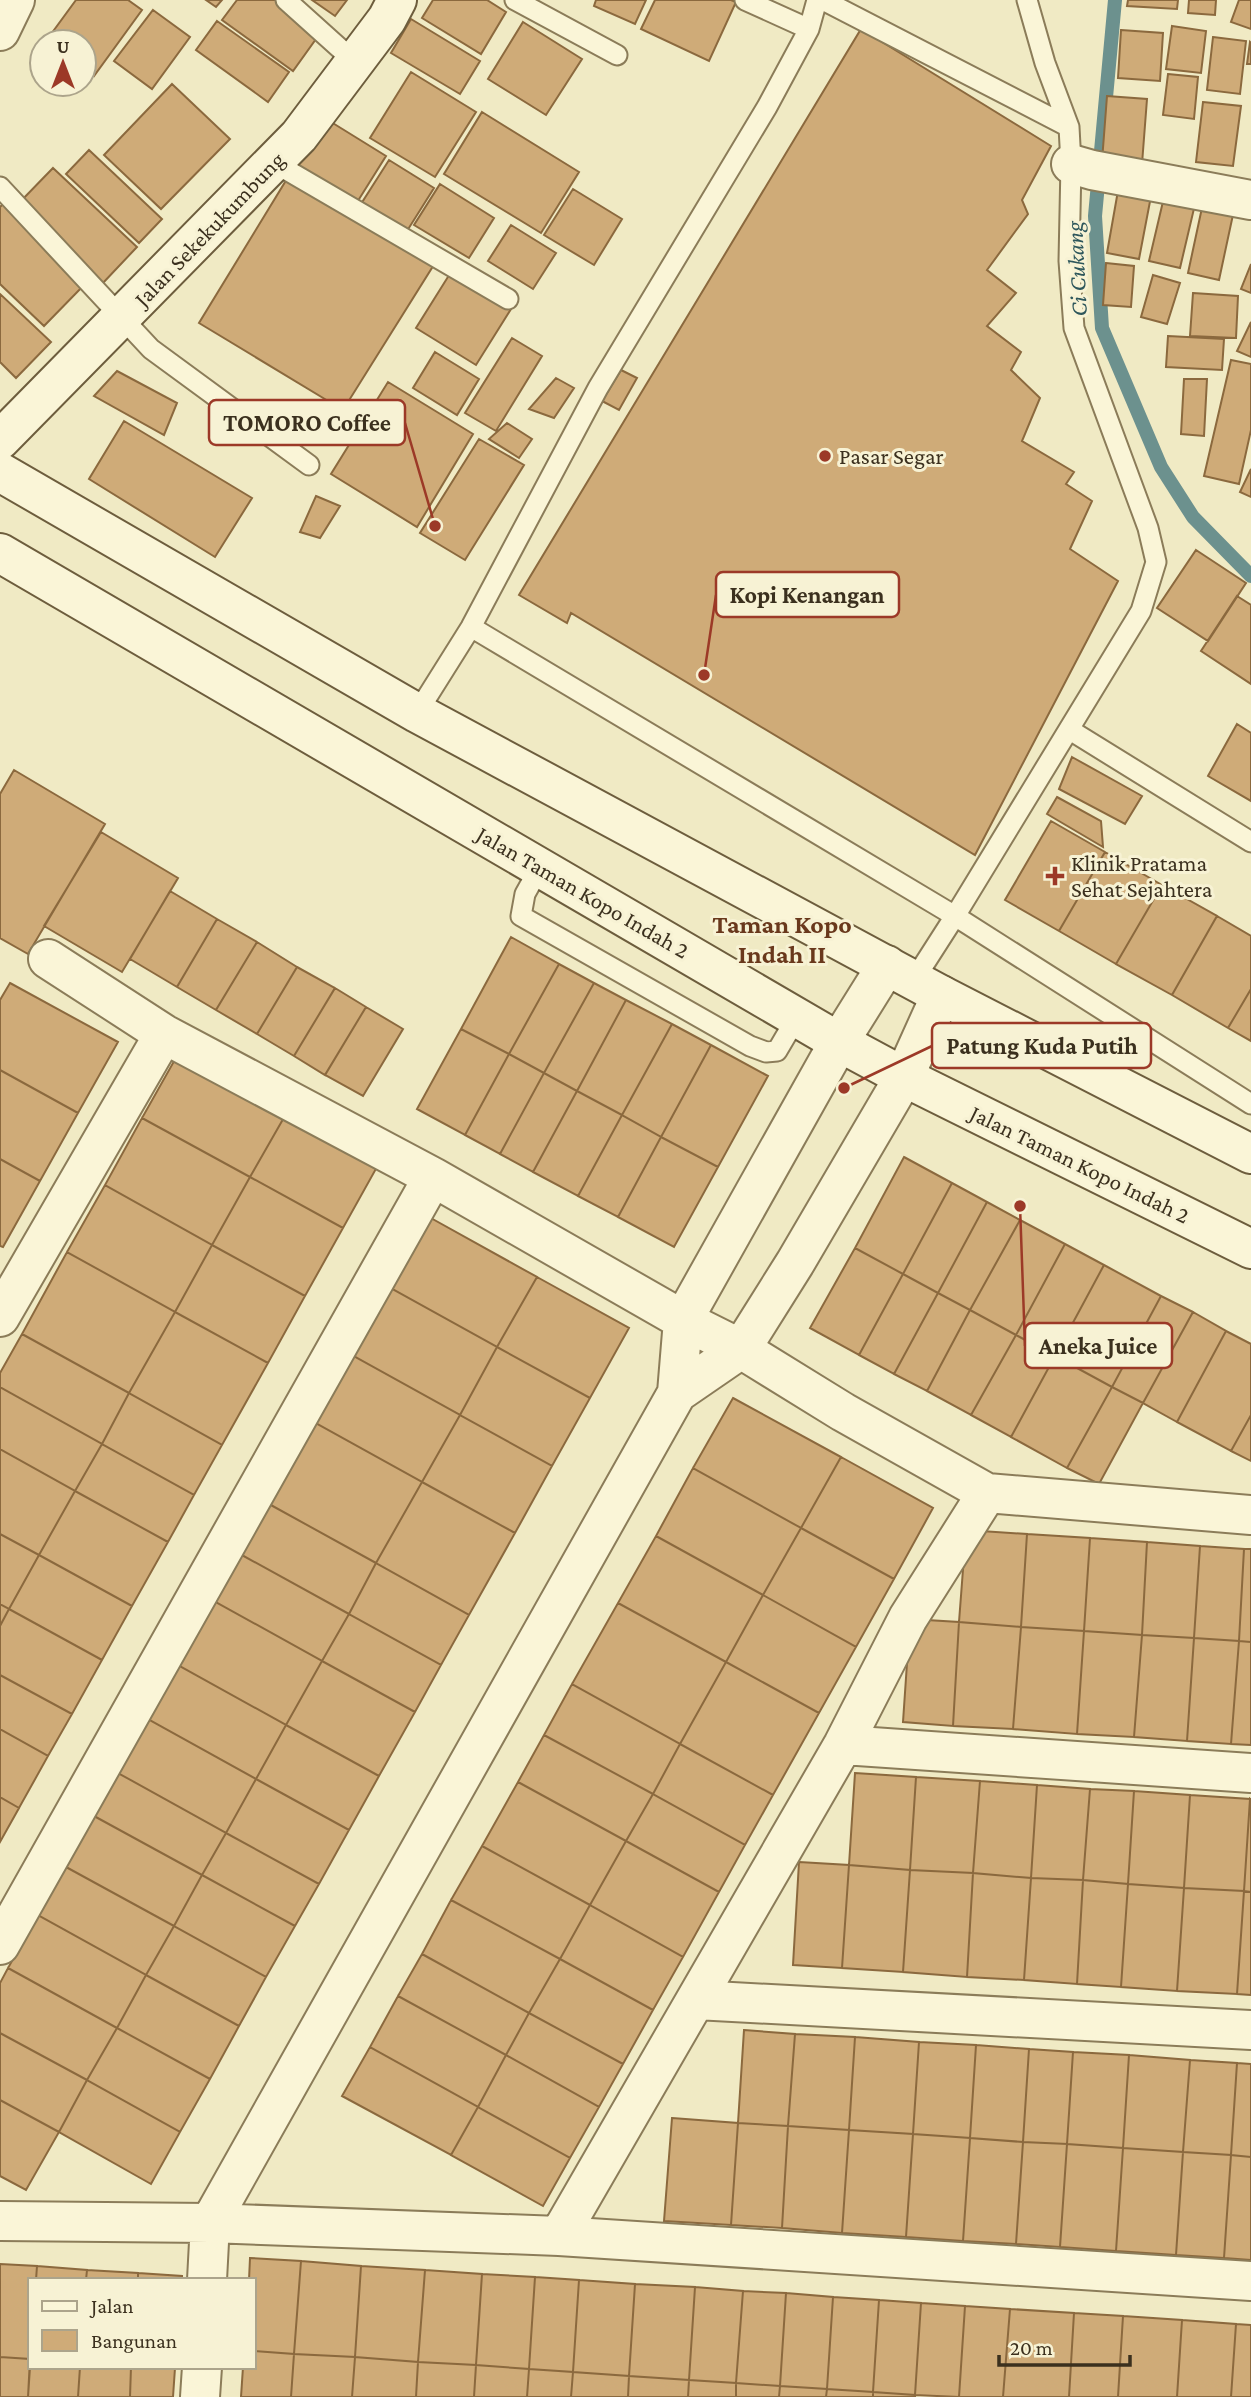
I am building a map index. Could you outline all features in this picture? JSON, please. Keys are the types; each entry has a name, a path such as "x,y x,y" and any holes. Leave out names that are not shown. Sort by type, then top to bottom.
{"street":[{"path":"0,31 15,0"},
{"name":"Jalan Sekekukumbung","path":"0,440 299,136 387,19 397,0"},
{"path":"1077,154 1133,178 1251,200"},
{"path":"0,472 417,713 914,980 1251,1154"},
{"name":"Jalan Taman Kopo Indah 2","path":"0,553 839,1042 1251,1250"},
{"path":"48,958 164,1034 433,1177 683,1320 741,1349 843,1412 987,1493 1251,1515"},
{"path":"207,2278 210,2222 677,1392 683,1320 839,1042 914,980"},
{"path":"677,1392 741,1349 796,1263 904,1077 914,980"},
{"path":"0,1317 164,1034"},
{"path":"0,1945 433,1177"},
{"path":"559,2236 843,1745 908,1618 987,1493"},
{"path":"843,1745 1251,1773"},
{"path":"696,2000 1251,2030"},
{"path":"0,2221 210,2222 559,2236 1251,2281"},
{"path":"200,2397 201,2369"}],"lane":[{"path":"286,0 355,62"},
{"path":"515,0 617,55"},
{"path":"745,0 809,29"},
{"path":"417,713 471,627 598,388 767,107 809,29 817,0"},
{"path":"823,0 1077,154"},
{"path":"914,980 1141,611 1156,562 1148,528 1074,328 1069,261 1077,154 1045,63 1027,0"},
{"path":"273,162 508,299"},
{"path":"0,187 151,349 309,465"},
{"path":"471,627 955,916 1251,1104"},
{"path":"1070,730 1251,842"},
{"path":"540,867 525,894 521,915 750,1046 766,1052 777,1051 797,1017"}],"building":[{"path":"76,0 128,0 142,10 98,70 98,28 56,28"},
{"path":"206,0 222,0 216,7"},
{"path":"237,0 276,0 321,32 293,71 222,20"},
{"path":"312,0 347,0 335,16"},
{"path":"433,0 487,0 506,12 481,54 422,18"},
{"path":"596,0 646,0 635,24 594,6"},
{"path":"655,0 736,2 709,61 641,29"},
{"path":"1128,0 1178,0 1177,9 1127,6"},
{"path":"1189,0 1216,0 1215,15 1188,13"},
{"path":"1239,0 1251,0 1251,29 1231,22"},
{"path":"153,10 190,37 152,89 114,61"},
{"path":"411,19 480,61 460,94 391,53"},
{"path":"217,21 289,72 268,102 196,50"},
{"path":"523,22 582,59 546,115 488,79"},
{"path":"1172,26 1206,31 1201,73 1166,69"},
{"name":"Pasar Segar","path":"861,29 1051,146 1022,200 1028,214 987,270 1016,293 987,326 1021,352 1011,370 1040,398 1022,441 1074,472 1066,484 1092,501 1070,549 1118,581 975,855 571,613 567,623 519,595"},
{"path":"1121,30 1163,33 1160,81 1118,78"},
{"path":"1213,37 1246,41 1240,94 1207,90"},
{"path":"1250,42 1251,64 1247,64"},
{"path":"411,72 476,112 435,177 370,138"},
{"path":"1168,74 1198,77 1194,119 1163,115"},
{"path":"172,84 230,139 161,209 104,155"},
{"path":"1107,96 1147,99 1142,164 1102,161"},
{"path":"1203,102 1241,106 1233,166 1196,162"},
{"path":"482,112 579,172 541,233 444,174"},
{"path":"323,117 386,156 356,204 293,166"},
{"path":"89,150 162,219 139,243 66,174"},
{"path":"389,160 434,188 407,231 361,204"},
{"path":"53,168 137,247 102,284 18,204"},
{"path":"290,174 435,263 343,410 199,323"},
{"path":"440,184 494,218 469,258 414,225"},
{"path":"1119,185 1152,191 1139,259 1107,253"},
{"path":"573,189 622,219 594,265 544,235"},
{"path":"1165,193 1196,200 1180,268 1149,261"},
{"path":"1203,203 1234,210 1219,280 1188,273"},
{"path":"3,204 86,283 44,326 0,284 0,207"},
{"path":"511,225 556,253 533,289 488,261"},
{"path":"1106,263 1134,266 1131,307 1103,305"},
{"path":"1251,264 1251,293 1241,289"},
{"path":"451,272 511,309 476,365 416,328"},
{"path":"1153,275 1180,283 1167,324 1141,317"},
{"path":"1193,293 1238,296 1236,338 1190,336"},
{"path":"0,294 51,342 16,378 0,362"},
{"path":"1251,322 1251,357 1237,351"},
{"path":"1168,336 1224,339 1222,370 1166,367"},
{"path":"512,338 542,356 496,431 465,413"},
{"path":"435,352 479,379 457,415 413,388"},
{"path":"1231,360 1251,364 1251,430 1239,484 1204,476"},
{"path":"621,370 637,378 619,410 602,401"},
{"path":"117,371 177,403 164,435 94,396"},
{"path":"556,378 574,388 554,418 529,409"},
{"path":"1184,379 1207,379 1204,436 1181,434"},
{"path":"388,382 473,434 417,527 331,474"},
{"path":"124,421 252,498 215,557 89,479"},
{"path":"507,423 532,439 519,458 489,439"},
{"path":"479,439 524,465 465,560 420,533"},
{"path":"1251,469 1251,497 1240,492"},
{"path":"316,496 340,506 320,538 300,532"},
{"path":"1196,550 1246,583 1208,641 1157,608"},
{"path":"1237,596 1251,605 1251,684 1201,651"},
{"path":"1237,724 1251,733 1251,801 1208,776"},
{"path":"1072,757 1142,796 1125,824 1059,789"},
{"path":"14,770 105,824 28,954 0,938 0,794"},
{"path":"1057,797 1101,821 1103,847 1047,814"},
{"name":"Klinik Pratama Sehat Sejahtera","path":"1051,821 1105,852 1059,931 1005,900"},
{"path":"101,832 178,878 122,972 44,926"},
{"path":"1105,852 1162,885 1116,964 1059,931"},
{"path":"1162,885 1217,916 1172,995 1116,964"},
{"path":"170,891 217,919 177,987 130,959"},
{"path":"1217,916 1251,936 1251,989 1228,1028 1172,995"},
{"path":"217,919 257,942 216,1010 177,987"},
{"path":"511,937 559,964 509,1054 461,1029"},
{"path":"257,942 297,967 257,1034 216,1010"},
{"path":"559,964 594,983 544,1073 509,1054"},
{"path":"297,967 335,988 294,1056 257,1034"},
{"path":"10,983 118,1042 78,1113 0,1070 0,1000"},
{"path":"594,983 626,1000 577,1091 544,1073"},
{"path":"335,988 366,1007 325,1075 294,1056"},
{"path":"1251,989 1251,1041 1228,1028"},
{"path":"626,1000 672,1024 622,1115 577,1091"},
{"path":"366,1007 403,1029 363,1096 325,1075"},
{"path":"672,1024 711,1045 661,1137 622,1115"},
{"path":"461,1029 509,1054 465,1135 417,1109"},
{"path":"711,1045 768,1076 718,1167 661,1137"},
{"path":"182,1047 290,1107 250,1177 142,1118"},
{"path":"509,1054 544,1073 500,1154 465,1135"},
{"path":"0,1070 78,1113 40,1181 0,1159"},
{"path":"544,1073 577,1091 533,1172 500,1154"},
{"path":"577,1091 622,1115 578,1196 533,1172"},
{"path":"290,1107 382,1158 343,1228 250,1177"},
{"path":"622,1115 661,1137 618,1217 578,1196"},
{"path":"142,1118 250,1177 212,1245 105,1185"},
{"path":"661,1137 718,1167 674,1247 618,1217"},
{"path":"904,1157 952,1183 903,1274 855,1248"},
{"path":"0,1159 40,1181 3,1247 0,1246"},
{"path":"250,1177 343,1228 305,1296 212,1245"},
{"path":"952,1183 987,1202 938,1293 903,1274"},
{"path":"105,1185 212,1245 175,1312 67,1252"},
{"path":"987,1202 1020,1220 970,1310 938,1293"},
{"path":"429,1217 537,1277 497,1347 389,1287"},
{"path":"1020,1220 1065,1244 1016,1335 970,1310"},
{"path":"1065,1244 1104,1265 1055,1356 1016,1335"},
{"path":"212,1245 305,1296 268,1363 175,1312"},
{"path":"855,1248 903,1274 859,1355 810,1328"},
{"path":"67,1252 175,1312 129,1393 22,1334"},
{"path":"1104,1265 1161,1296 1112,1387 1055,1356"},
{"path":"903,1274 938,1293 894,1374 859,1355"},
{"path":"537,1277 629,1328 590,1398 497,1347"},
{"path":"389,1287 497,1347 460,1415 352,1355"},
{"path":"938,1293 970,1310 927,1391 894,1374"},
{"path":"1161,1296 1193,1312 1143,1403 1112,1387"},
{"path":"970,1310 1016,1335 971,1415 927,1391"},
{"path":"175,1312 268,1363 222,1445 129,1393"},
{"path":"1193,1312 1226,1331 1177,1422 1143,1403"},
{"path":"1226,1331 1251,1344 1251,1415 1231,1451 1177,1422"},
{"path":"22,1334 129,1393 102,1444 0,1387 0,1373"},
{"path":"1016,1335 1055,1356 1011,1437 971,1415"},
{"path":"497,1347 590,1398 552,1466 460,1415"},
{"path":"352,1355 460,1415 422,1482 314,1422"},
{"path":"1055,1356 1112,1387 1067,1468 1011,1437"},
{"path":"0,1387 102,1444 75,1491 0,1449"},
{"path":"1112,1387 1143,1403 1099,1484 1067,1468"},
{"path":"129,1393 222,1445 194,1495 102,1444"},
{"path":"733,1398 841,1457 801,1528 693,1468"},
{"path":"460,1415 552,1466 515,1533 422,1482"},
{"path":"1251,1415 1251,1461 1231,1451"},
{"path":"314,1422 422,1482 376,1563 269,1504"},
{"path":"102,1444 194,1495 168,1542 75,1491"},
{"path":"0,1449 75,1491 39,1555 0,1534"},
{"path":"841,1457 933,1508 894,1579 801,1528"},
{"path":"693,1468 801,1528 763,1595 656,1536"},
{"path":"422,1482 515,1533 469,1615 376,1563"},
{"path":"75,1491 168,1542 132,1606 39,1555"},
{"path":"269,1504 376,1563 349,1614 240,1554"},
{"path":"801,1528 894,1579 856,1647 763,1595"},
{"path":"966,1530 1027,1534 1021,1627 959,1622"},
{"path":"0,1534 39,1555 9,1609 0,1604"},
{"path":"1027,1534 1090,1538 1084,1631 1021,1627"},
{"path":"656,1536 763,1595 726,1662 618,1603"},
{"path":"1090,1538 1147,1542 1142,1635 1084,1631"},
{"path":"1147,1542 1200,1546 1194,1638 1142,1635"},
{"path":"1200,1546 1244,1549 1239,1641 1194,1638"},
{"path":"1244,1549 1251,1549 1251,1642 1239,1641"},
{"path":"240,1554 349,1614 322,1661 214,1601"},
{"path":"39,1555 132,1606 102,1660 9,1609"},
{"path":"376,1563 469,1615 441,1665 349,1614"},
{"path":"763,1595 856,1647 819,1713 726,1662"},
{"path":"214,1601 322,1661 286,1725 178,1665"},
{"path":"618,1603 726,1662 680,1744 572,1684"},
{"path":"0,1604 9,1609 0,1626"},
{"path":"9,1609 102,1660 72,1714 0,1675 0,1626"},
{"path":"349,1614 441,1665 415,1712 322,1661"},
{"path":"910,1619 959,1622 953,1726 903,1722"},
{"path":"959,1622 1021,1627 1013,1729 953,1726"},
{"path":"1021,1627 1084,1631 1077,1734 1013,1729"},
{"path":"1084,1631 1142,1635 1134,1737 1077,1734"},
{"path":"1142,1635 1194,1638 1187,1741 1134,1737"},
{"path":"1194,1638 1239,1641 1231,1744 1187,1741"},
{"path":"1239,1641 1251,1642 1251,1745 1231,1744"},
{"path":"322,1661 415,1712 379,1776 286,1725"},
{"path":"726,1662 819,1713 773,1795 680,1744"},
{"path":"178,1665 286,1725 256,1779 148,1719"},
{"path":"0,1675 72,1714 48,1756 0,1729"},
{"path":"572,1684 680,1744 653,1794 544,1735"},
{"path":"148,1719 256,1779 226,1833 118,1773"},
{"path":"286,1725 379,1776 349,1830 256,1779"},
{"path":"0,1729 48,1756 19,1808 0,1797"},
{"path":"544,1735 653,1794 626,1841 518,1782"},
{"path":"680,1744 773,1795 745,1845 653,1794"},
{"path":"118,1773 226,1833 202,1875 94,1816"},
{"path":"855,1773 916,1777 910,1870 849,1865"},
{"path":"916,1777 980,1781 973,1873 910,1870"},
{"path":"256,1779 349,1830 319,1884 226,1833"},
{"path":"980,1781 1037,1785 1031,1878 973,1873"},
{"path":"518,1782 626,1841 590,1905 482,1846"},
{"path":"1037,1785 1090,1789 1083,1880 1031,1878"},
{"path":"1090,1789 1134,1791 1128,1884 1083,1880"},
{"path":"1134,1791 1190,1795 1184,1888 1128,1884"},
{"path":"653,1794 745,1845 719,1892 626,1841"},
{"path":"1190,1795 1250,1799 1244,1891 1184,1888"},
{"path":"0,1797 19,1808 0,1842"},
{"path":"1251,1800 1251,1892 1244,1891"},
{"path":"94,1816 202,1875 174,1926 66,1867"},
{"path":"226,1833 319,1884 295,1926 202,1875"},
{"path":"626,1841 719,1892 683,1957 590,1905"},
{"path":"482,1846 590,1905 560,1959 451,1900"},
{"path":"799,1862 849,1865 842,1968 793,1965"},
{"path":"849,1865 910,1870 903,1972 842,1968"},
{"path":"66,1867 174,1926 146,1975 38,1915"},
{"path":"910,1870 973,1873 967,1977 903,1972"},
{"path":"973,1873 1031,1878 1024,1980 967,1977"},
{"path":"202,1875 295,1926 266,1977 174,1926"},
{"path":"1031,1878 1083,1880 1077,1984 1024,1980"},
{"path":"1083,1880 1128,1884 1121,1987 1077,1984"},
{"path":"1128,1884 1184,1888 1177,1991 1121,1987"},
{"path":"1184,1888 1244,1891 1237,1994 1177,1991"},
{"path":"1244,1891 1251,1892 1251,1995 1237,1994"},
{"path":"451,1900 560,1959 529,2013 422,1954"},
{"path":"590,1905 683,1957 653,2010 560,1959"},
{"path":"38,1915 146,1975 117,2028 8,1968"},
{"path":"174,1926 266,1977 239,2026 146,1975"},
{"path":"422,1954 529,2013 506,2055 398,1996"},
{"path":"560,1959 653,2010 623,2064 529,2013"},
{"path":"8,1968 117,2028 87,2080 0,2033 0,1983"},
{"path":"146,1975 239,2026 210,2079 117,2028"},
{"path":"398,1996 506,2055 478,2107 370,2047"},
{"path":"529,2013 623,2064 599,2107 506,2055"},
{"path":"117,2028 210,2079 180,2132 87,2080"},
{"path":"744,2030 795,2034 788,2126 738,2123"},
{"path":"0,2033 87,2080 59,2132 0,2100"},
{"path":"795,2034 855,2037 849,2130 788,2126"},
{"path":"855,2037 919,2042 913,2134 849,2130"},
{"path":"919,2042 976,2045 970,2138 913,2134"},
{"path":"976,2045 1029,2049 1023,2142 970,2138"},
{"path":"370,2047 478,2107 451,2155 342,2096"},
{"path":"1029,2049 1073,2052 1067,2144 1023,2142"},
{"path":"1073,2052 1129,2055 1123,2148 1067,2144"},
{"path":"506,2055 599,2107 570,2158 478,2107"},
{"path":"1129,2055 1190,2060 1183,2152 1123,2148"},
{"path":"1190,2060 1237,2063 1231,2155 1183,2152"},
{"path":"1237,2063 1251,2064 1251,2157 1231,2155"},
{"path":"87,2080 180,2132 151,2184 59,2132"},
{"path":"0,2100 59,2132 26,2190 0,2176"},
{"path":"478,2107 570,2158 543,2206 451,2155"},
{"path":"672,2118 738,2123 731,2225 664,2221"},
{"path":"738,2123 788,2126 782,2228 731,2225"},
{"path":"788,2126 849,2130 842,2233 782,2228"},
{"path":"849,2130 913,2134 906,2237 842,2233"},
{"path":"913,2134 970,2138 963,2241 906,2237"},
{"path":"970,2138 1023,2142 1016,2244 963,2241"},
{"path":"1023,2142 1067,2144 1060,2247 1016,2244"},
{"path":"1067,2144 1123,2148 1116,2251 1060,2247"},
{"path":"1123,2148 1183,2152 1176,2255 1116,2251"},
{"path":"1183,2152 1231,2155 1224,2258 1176,2255"},
{"path":"1231,2155 1251,2157 1251,2260 1224,2258"},
{"path":"250,2258 301,2261 294,2354 256,2351 256,2278 249,2278"},
{"path":"301,2261 361,2266 355,2357 294,2354"},
{"path":"0,2264 37,2266 36,2278 28,2278 28,2359 0,2357"},
{"path":"37,2266 87,2270 86,2278 36,2278"},
{"path":"361,2266 425,2270 418,2362 355,2357"},
{"path":"87,2270 138,2273 138,2278 86,2278"},
{"path":"425,2270 482,2274 476,2365 418,2362"},
{"path":"138,2273 182,2276 182,2278 138,2278"},
{"path":"482,2274 535,2277 529,2369 476,2365"},
{"path":"535,2277 579,2280 573,2372 529,2369"},
{"path":"579,2280 635,2284 629,2376 573,2372"},
{"path":"635,2284 695,2287 689,2380 629,2376"},
{"path":"695,2287 743,2291 736,2383 689,2380"},
{"path":"743,2291 786,2293 780,2386 736,2383"},
{"path":"786,2293 833,2297 827,2389 780,2386"},
{"path":"833,2297 879,2300 873,2392 827,2389"},
{"path":"879,2300 921,2303 915,2395 873,2392"},
{"path":"921,2303 965,2306 959,2397 915,2395"},
{"path":"965,2306 1010,2309 1003,2397 959,2397"},
{"path":"1010,2309 1074,2313 1069,2397 1003,2397"},
{"path":"1074,2313 1123,2316 1118,2397 1069,2397"},
{"path":"1123,2316 1182,2320 1177,2397 1118,2397"},
{"path":"1182,2320 1236,2324 1231,2397 1177,2397"},
{"path":"1236,2324 1251,2325 1251,2397 1231,2397"},
{"path":"256,2351 294,2354 291,2397 241,2397 243,2369 256,2369"},
{"path":"294,2354 355,2357 352,2397 291,2397"},
{"path":"0,2357 28,2359 28,2397 0,2397"},
{"path":"355,2357 418,2362 416,2397 352,2397"},
{"path":"418,2362 476,2365 474,2397 416,2397"},
{"path":"476,2365 529,2369 527,2397 474,2397"},
{"path":"30,2369 80,2369 78,2397 28,2397"},
{"path":"80,2369 131,2369 130,2397 78,2397"},
{"path":"131,2369 175,2369 173,2397 130,2397"},
{"path":"529,2369 573,2372 571,2397 527,2397"},
{"path":"573,2372 629,2376 628,2397 571,2397"},
{"path":"629,2376 689,2380 688,2397 628,2397"},
{"path":"689,2380 736,2383 736,2397 688,2397"},
{"path":"736,2383 780,2386 779,2397 736,2397"},
{"path":"780,2386 827,2389 826,2397 779,2397"},
{"path":"827,2389 873,2392 873,2397 826,2397"},
{"path":"873,2392 915,2395 915,2397 873,2397"}],"waterway":[{"name":"Ci Cukang","path":"1115,0 1095,216 1102,328 1161,467 1193,517 1251,576"}],"place":[{"name":"Pasar Segar","path":"825,456"},
{"name":"TOMORO Coffee","path":"435,526"},
{"name":"Kopi Kenangan","path":"704,675"},
{"name":"Klinik Pratama Sehat Sejahtera","path":"1055,876"},
{"name":"Patung Kuda Putih","path":"844,1088"},
{"name":"Aneka Juice","path":"1020,1206"}],"district":[{"name":"Taman Kopo Indah II","path":"782,939"}]}
